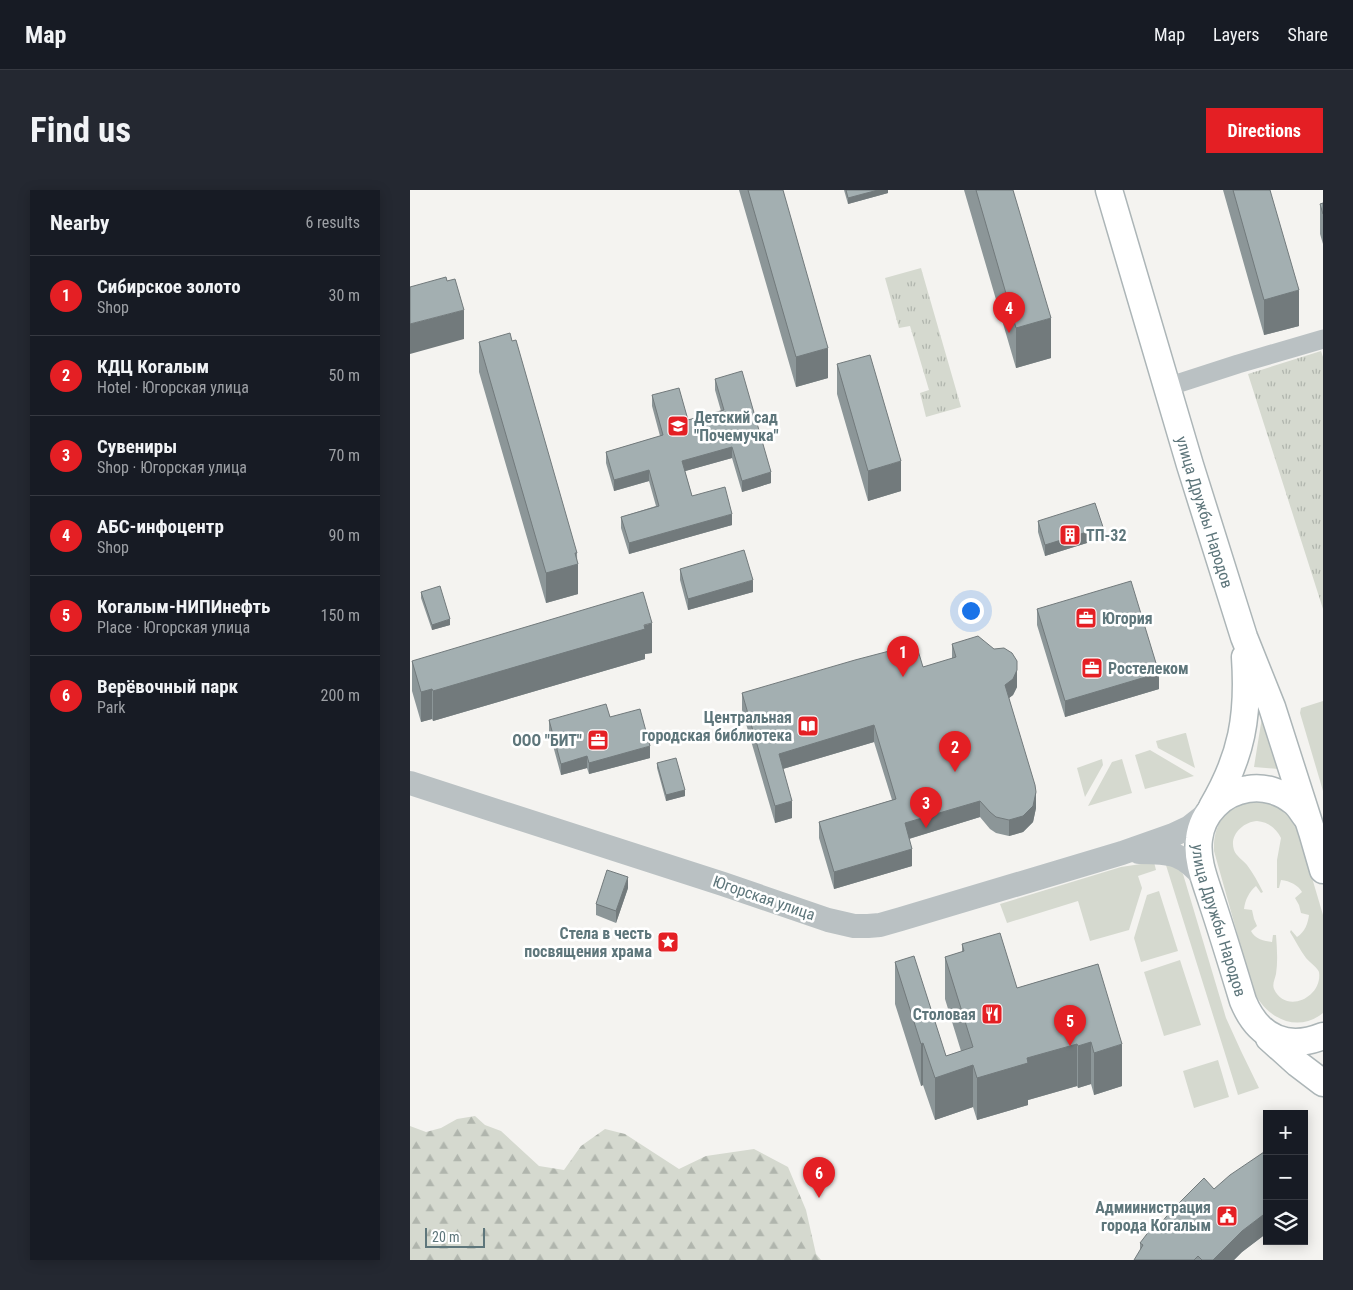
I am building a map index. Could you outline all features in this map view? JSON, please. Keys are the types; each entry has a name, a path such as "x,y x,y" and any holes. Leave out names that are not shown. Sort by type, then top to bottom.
{"main road":[{"name":"улица Дружбы Народов","path":"1109,190 1190,465 1244,637 1272,707 1323,870"},
{"path":"1209,812 1229,774 1241,738 1247,696 1244,637"},
{"name":"улица Дружбы Народов","path":"1312,832 1306,818 1296,803 1283,795 1269,789 1239,790 1225,796 1209,812 1202,826 1198,850 1205,879 1248,1015 1269,1035 1283,1041 1298,1043 1312,1041 1323,1036"},
{"path":"1258,1026 1282,1051 1323,1083"}],"street":[{"path":"1167,387 1323,339"},
{"name":"Югорская улица","path":"410,783 723,884 828,920 854,926 880,924 901,919 1122,853"},
{"path":"1122,853 1190,827 1209,812"},
{"path":"1122,853 1170,853 1194,866 1205,879"}],"green space":[{"path":"921,268 961,407 926,417 920,393 929,390 910,326 899,328 885,278"},
{"path":"1321,351 1323,357 1323,609 1248,374"},
{"path":"1323,701 1323,791 1300,713 1301,708"},
{"path":"1262,717 1279,769 1254,767"},
{"path":"1186,733 1195,768 1158,748 1156,741"},
{"path":"1150,750 1194,776 1145,789 1135,755"},
{"path":"1102,759 1103,765 1085,797 1077,768"},
{"path":"1122,759 1132,793 1088,806 1112,762"},
{"path":"1257,801 1270,803 1287,812 1297,827 1323,915 1323,1013 1303,1022 1283,1020 1274,1015 1259,1000 1253,990 1214,851 1216,831 1224,816 1238,806","holes":["1257,821 1271,826 1281,838 1277,860 1277,888 1279,888 1281,880 1296,885 1302,892 1295,898 1301,913 1309,915 1306,927 1300,935 1297,937 1291,930 1290,932 1306,958 1318,970 1319,981 1310,995 1295,1002 1287,1001 1280,997 1273,987 1277,964 1276,935 1273,935 1272,942 1257,938 1251,931 1257,926 1252,910 1244,909 1248,896 1256,886 1261,893 1263,892 1249,868 1235,852 1233,844 1238,830 1247,824"]},
{"path":"1154,862 1156,870 1138,876 1142,888 1129,930 1090,941 1078,901 1007,923 1000,904 1121,867"},
{"path":"1165,862 1180,870 1183,874 1226,1018 1259,1088 1238,1095"},
{"path":"1159,891 1178,951 1141,962 1134,938 1147,895"},
{"path":"1180,960 1201,1025 1164,1036 1144,972"},
{"path":"1218,1060 1229,1097 1194,1108 1183,1071"},
{"path":"475,1116 485,1125 501,1131 539,1166 564,1170 581,1146 605,1129 625,1134 679,1169 706,1156 754,1149 788,1167 806,1210 816,1254 821,1260 410,1260 410,1126 426,1132 441,1128 457,1119"}],"building":[{"path":"748,190 783,190 828,348 796,357"},
{"path":"846,190 878,190 848,198"},
{"path":"976,190 1013,190 1051,318 1016,328"},
{"path":"1233,190 1270,190 1299,290 1264,300"},
{"path":"1323,203 1323,214 1320,204"},
{"path":"446,277 447,281 455,279 464,310 410,324 410,287"},
{"path":"510,333 512,341 516,340 577,553 575,553 578,564 546,573 479,342"},
{"path":"870,355 901,461 868,471 837,364"},
{"path":"742,371 771,472 742,481 732,447 682,461 692,496 725,487 732,514 629,543 621,517 659,506 649,470 614,480 606,452 663,435 652,395 679,388 688,420 724,410 715,379"},
{"path":"1095,503 1103,527 1045,545 1038,521"},
{"path":"744,550 753,580 688,599 680,569"},
{"path":"1131,581 1159,673 1065,701 1037,609"},
{"path":"440,586 450,619 432,625 421,592"},
{"path":"643,592 652,623 644,625 645,629 433,691 432,689 421,692 412,661"},
{"path":"978,636 994,649 1004,648 1012,653 1017,661 1017,670 1013,679 1005,685 1035,785 1036,792 1033,806 1023,816 1009,820 996,817 980,801 905,823 912,849 834,872 819,822 896,799 874,725 779,754 792,801 775,806 742,693 916,644 923,667 956,657 952,644"},
{"name":"ООО \"БИТ\"","path":"606,704 610,717 640,709 650,746 589,763 587,756 561,764 549,720"},
{"path":"676,758 685,790 666,795 657,763"},
{"path":"607,870 628,877 616,911 596,904"},
{"path":"1000,933 1017,988 1098,964 1122,1044 1094,1053 1091,1042 1078,1046 1077,1044 1027,1058 1028,1063 977,1078 973,1065 935,1078 923,1043 921,1044 895,962 914,956 946,1056 973,1047 945,957 964,951 962,944"},
{"name":"Адмиинистрация города Когалым","path":"1263,1153 1263,1215 1242,1231 1213,1260 1202,1260 1198,1256 1194,1260 1134,1260 1143,1245 1140,1243 1156,1222 1160,1224 1204,1178 1214,1189 1230,1175"}],"place":[{"name":"АБС-инфоцентр","path":"1009,333"},
{"name":"Детский сад \"Почемучка\"","path":"678,426"},
{"name":"ТП-32","path":"1070,535"},
{"name":"Югория","path":"1086,618"},
{"name":"Ростелеком","path":"1092,668"},
{"name":"Сибирское золото","path":"903,677"},
{"name":"Центральная городская библиотека","path":"808,726"},
{"name":"ООО \"БИТ\"","path":"598,740"},
{"name":"КДЦ Когалым","path":"955,772"},
{"name":"Сувениры","path":"926,828"},
{"name":"Стела в честь посвящения храма","path":"668,942"},
{"name":"Столовая","path":"992,1014"},
{"name":"Когалым-НИПИнефть","path":"1070,1046"},
{"name":"Верёвочный парк","path":"819,1198"},
{"name":"Адмиинистрация города Когалым","path":"1227,1216"}]}
